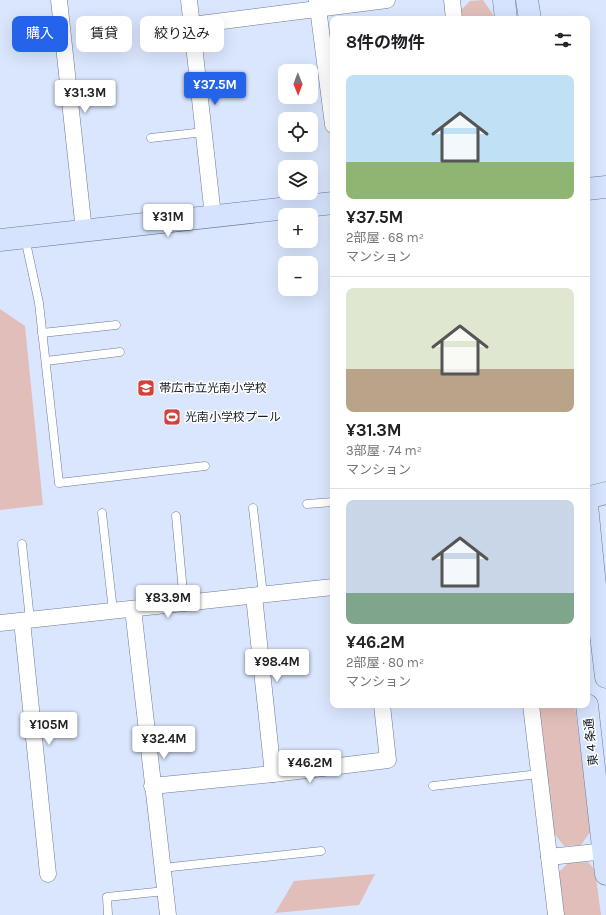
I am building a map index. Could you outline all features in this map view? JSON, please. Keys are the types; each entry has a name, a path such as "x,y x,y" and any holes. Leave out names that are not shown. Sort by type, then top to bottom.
{"street":[{"path":"59,0 84,231"},
{"path":"189,0 191,16"},
{"path":"224,20 318,4 387,0"},
{"path":"452,0 454,16"},
{"path":"504,0 506,16"},
{"path":"527,0 530,16"},
{"path":"318,4 330,101"},
{"path":"195,52 213,216"},
{"path":"590,189 606,187"},
{"path":"0,240 330,203"},
{"path":"590,497 606,493"},
{"path":"590,520 595,544 594,576 606,677"},
{"path":"0,623 330,587"},
{"path":"258,595 273,774"},
{"path":"133,609 152,786 168,915"},
{"path":"26,620 48,874"},
{"path":"152,786 273,774 388,760 382,708"},
{"path":"531,708 556,915"},
{"name":"東４条通","path":"587,708 605,851 606,874"},
{"path":"549,857 605,851"}],"lane":[{"path":"151,138 204,132"},
{"path":"24,237 39,303 59,483 205,466"},
{"path":"42,333 116,325"},
{"path":"46,361 120,352"},
{"path":"306,504 330,502"},
{"path":"253,508 258,595"},
{"path":"102,512 113,611"},
{"path":"176,516 184,603"},
{"path":"22,544 26,620"},
{"path":"433,786 539,774"},
{"path":"162,868 321,851"},
{"path":"108,915 107,897 165,891"}],"shaded area":[{"path":"483,0 494,16 461,16 460,11 470,1"},
{"path":"0,309 25,326 43,505 0,510"},
{"path":"538,708 575,708 591,831 581,845 564,846 553,832"},
{"path":"588,862 595,870 601,915 564,915 559,872 568,863"},
{"path":"375,874 359,905 275,913 294,881"}],"place":[{"name":"帯広市立光南小学校","path":"146,388"},
{"name":"光南小学校プール","path":"172,417"}]}
